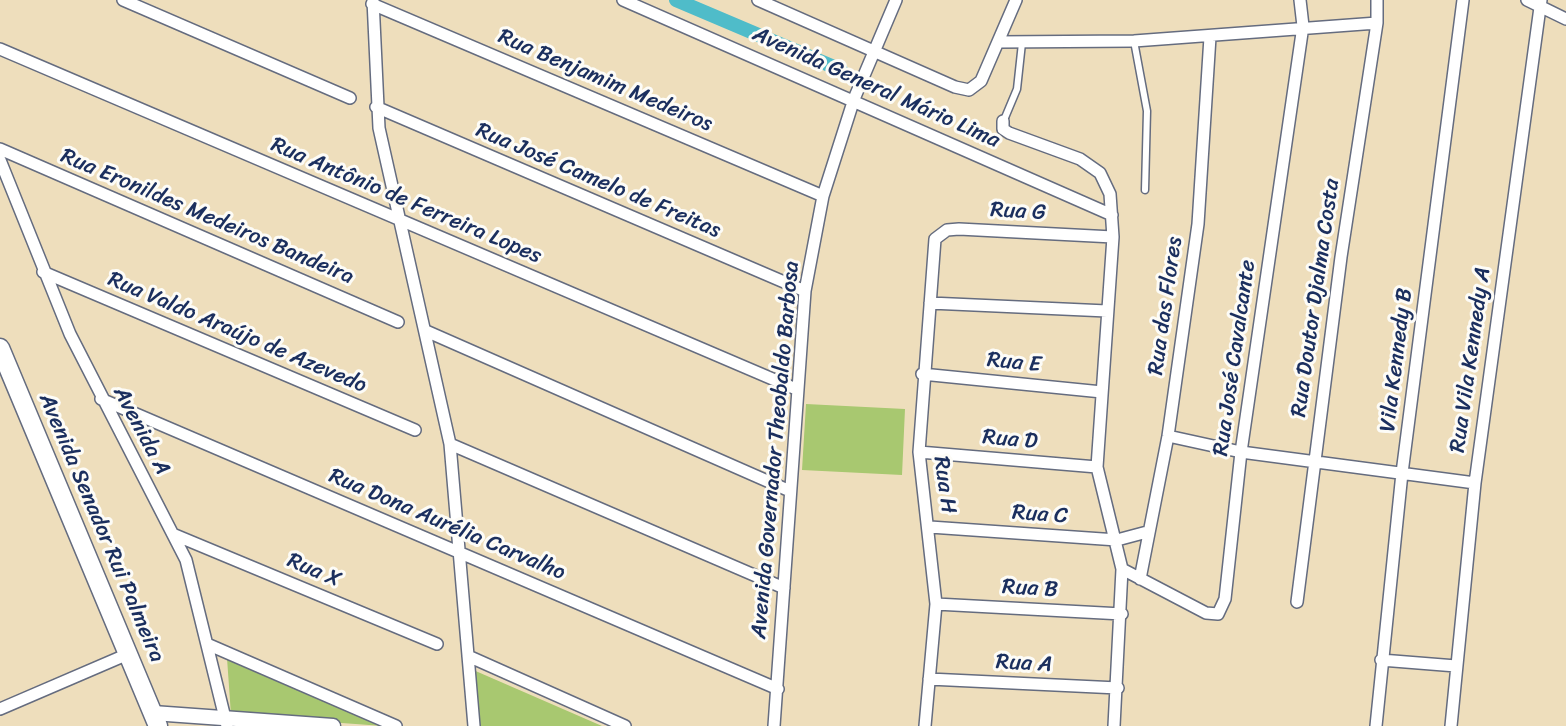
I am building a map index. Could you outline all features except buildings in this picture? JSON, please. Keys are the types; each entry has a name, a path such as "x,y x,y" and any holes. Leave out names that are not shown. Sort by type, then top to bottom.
{"main road":[{"name":"Avenida Senador Rui Palmeira","path":"0,348 156,720"}],"street":[{"path":"123,0 350,98"},
{"name":"Avenida General Mário Lima","path":"623,0 855,97 1112,215"},
{"name":"Avenida General Mário Lima","path":"758,0 777,4 874,52 962,90 976,88 999,42"},
{"name":"Avenida Governador Theobaldo Barbosa","path":"774,726 805,291 823,196 855,97 896,0"},
{"path":"1016,0 999,42 1134,41 1210,37 1303,26 1377,23"},
{"name":"Rua José Cavalcante","path":"1122,569 1206,613 1215,615 1221,611 1303,26 1300,0"},
{"name":"Rua Doutor Djalma Costa","path":"1297,602 1377,23 1377,0"},
{"name":"Vila Kennedy B","path":"1376,726 1402,473 1463,0"},
{"path":"372,2 376,107 450,444 474,726"},
{"name":"Rua Benjamim Medeiros","path":"372,2 823,196"},
{"path":"1535,2 1566,19"},
{"name":"Rua Vila Kennedy A","path":"1451,726 1475,483 1535,2"},
{"name":"Rua das Flores","path":"1140,579 1168,436 1198,224 1210,37"},
{"name":"Rua Antônio de Ferreira Lopes","path":"0,49 796,389"},
{"name":"Rua José Camelo de Freitas","path":"376,107 805,291"},
{"path":"1003,121 1003,129 1009,133 1080,159 1100,173 1110,194 1113,237 1097,467 1122,569 1114,726"},
{"name":"Rua Eronildes Medeiros Bandeira","path":"0,149 398,322"},
{"name":"Avenida A","path":"0,160 43,272 101,399 175,535 194,589 226,722"},
{"name":"Rua G","path":"932,249 939,234 959,229 1113,237"},
{"name":"Rua H","path":"925,726 936,604 930,527 919,452 932,249"},
{"name":"Rua Valdo Araújo de Azevedo","path":"43,272 415,430"},
{"path":"930,303 1107,311"},
{"path":"426,331 790,491"},
{"name":"Rua E","path":"922,374 1102,392"},
{"name":"Rua Dona Aurélia Carvalho","path":"101,399 778,689"},
{"path":"1168,436 1241,452 1475,483"},
{"path":"450,444 784,588"},
{"name":"Rua D","path":"919,452 1097,467"},
{"name":"Rua C","path":"930,527 1117,540 1147,532"},
{"name":"Rua X","path":"175,535 437,644"},
{"name":"Rua B","path":"936,604 1122,614"},
{"path":"207,644 396,726"},
{"path":"0,709 128,654"},
{"path":"468,656 625,726"},
{"path":"1381,660 1456,666"},
{"name":"Rua A","path":"929,679 1118,688"},
{"path":"156,720 333,726"}],"lane":[{"path":"1134,41 1147,111 1145,190"},
{"path":"1003,121 1017,89 1022,43"}],"green space":[{"path":"806,404 905,409 902,475 802,470"},
{"path":"227,658 383,726 231,715"},
{"path":"471,669 602,726 475,726"}],"waterway":[{"path":"676,0 841,70"}]}
